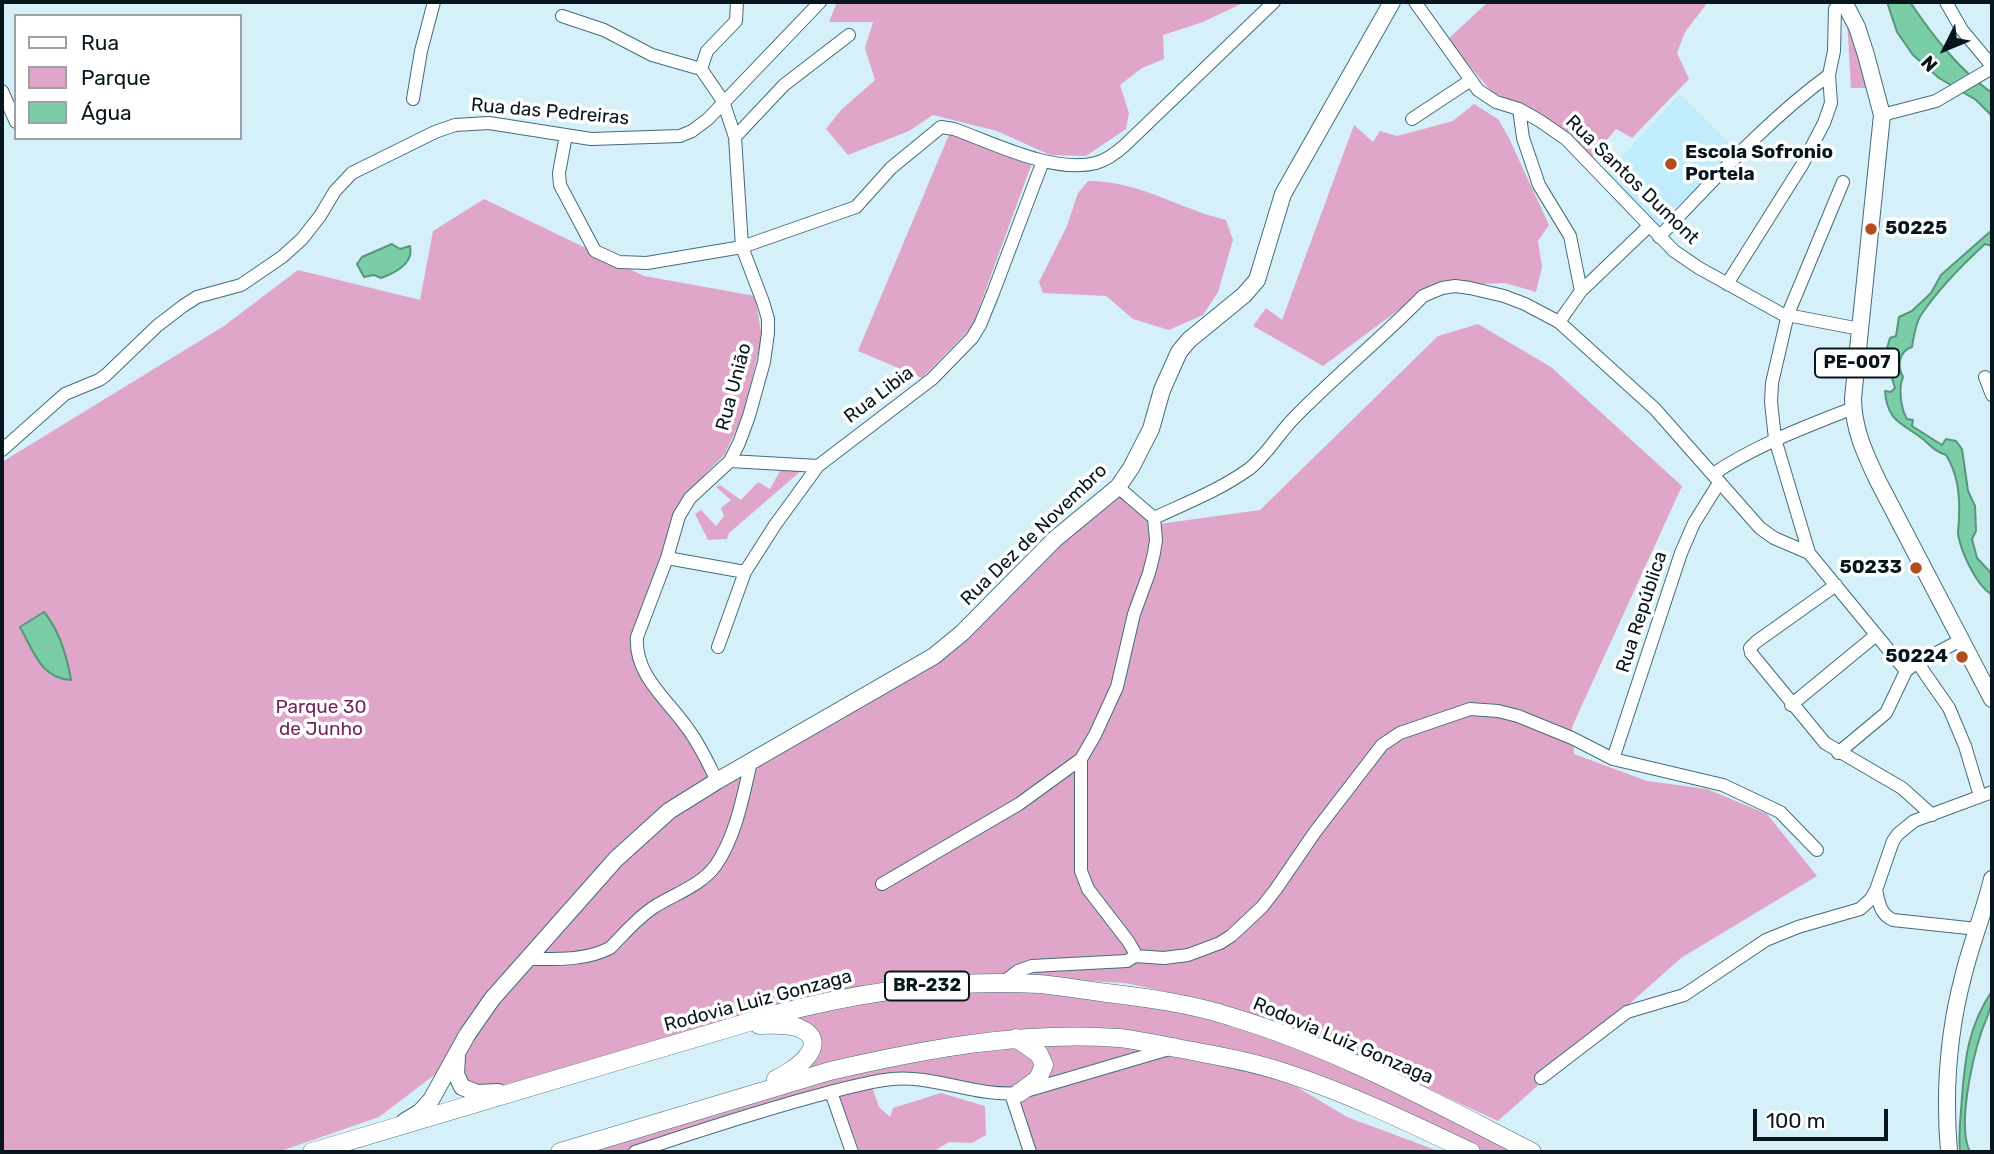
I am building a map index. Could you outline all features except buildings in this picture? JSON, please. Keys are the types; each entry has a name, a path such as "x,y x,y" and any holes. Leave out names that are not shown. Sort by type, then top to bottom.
{"highway":[{"name":"Rodovia Luiz Gonzaga","path":"312,1152 816,1003 876,991 939,984 1002,983 1041,984 1158,1000 1230,1016 1271,1030 1385,1078 1532,1152"},
{"name":"BR-232","path":"732,1100 790,1073 804,1061 812,1048 811,1038 796,1027 742,1025"},
{"name":"BR-232","path":"560,1152 597,1147 732,1100 859,1064 933,1048 1016,1038 1122,1038 1240,1060 1329,1088 1471,1152"},
{"path":"1015,1093 1038,1079 1044,1065 1039,1054 1016,1038"}],"main road":[{"name":"Rua Dez de Novembro","path":"391,1130 428,1105 492,999 616,859 669,811 947,647 1055,540 1118,487 1142,451 1165,382 1179,352 1189,340 1257,281 1283,194 1392,2"},
{"name":"PE-007","path":"1844,2 1863,46 1882,115 1853,408 1859,437 1874,472 1992,699"},
{"path":"1949,1152 1946,1111 1949,1054 1960,987 1992,879"},
{"path":"458,1052 456,1074 466,1090 477,1093 522,1091"}],"street":[{"path":"413,99 421,51 434,2"},
{"path":"562,16 604,30 672,63 701,69 708,51 736,21 737,2"},
{"name":"Rua das Pedreiras","path":"2,450 57,399 106,375 183,306 197,297 241,285 268,268 302,239 335,191 352,173 364,166 435,132 456,125 489,123 610,139 680,136 700,126 820,2"},
{"path":"566,135 559,173 560,185 595,251 619,262 647,263 742,247 856,207 891,168 941,127 954,129 1043,161 1087,165 1103,160 1114,154 1274,2"},
{"name":"Rua Santos Dumont","path":"1415,2 1485,97 1519,109 1566,139 1659,237 1688,261 1772,310 1860,329"},
{"path":"1727,284 1802,165 1824,123 1831,103 1829,75 1834,51 1835,9 1844,2"},
{"path":"1882,115 1926,105 1992,67 1962,30 1946,2"},
{"path":"735,137 784,85 849,35"},
{"name":"Rua União","path":"701,69 723,101 735,137 742,247 768,318 768,334 764,362 749,416 730,461 690,498 675,527 667,558 637,637 639,661 644,674 689,730 717,781"},
{"path":"1659,237 1761,131 1796,99 1829,75"},
{"path":"1412,119 1471,80"},
{"path":"2,90 14,117"},
{"path":"1519,109 1523,138 1539,185 1570,236 1581,291"},
{"name":"Rua Libia","path":"718,647 745,572 818,466 932,379 972,338 993,293 1043,161"},
{"path":"1843,182 1788,314 1772,383 1775,439 1809,553 1906,671"},
{"path":"1559,322 1581,291 1649,226"},
{"path":"1154,518 1222,486 1251,467 1292,420 1423,296 1455,286 1504,296 1559,322 1638,393 1765,533 1809,553"},
{"path":"1985,377 1992,395"},
{"path":"1716,478 1745,454 1853,408"},
{"path":"730,461 818,466"},
{"name":"Rua República","path":"1613,759 1681,553 1716,478"},
{"path":"882,884 1019,804 1082,759 1117,687 1134,614 1149,573 1156,540 1154,518 1118,487"},
{"path":"667,558 745,572"},
{"path":"1836,585 1756,642 1750,651 1752,657 1825,743 1902,789 1932,815"},
{"path":"1791,705 1875,636"},
{"path":"1838,752 1886,713 1906,671 1917,662 1961,640"},
{"path":"1541,1078 1627,1012 1684,995 1754,947 1798,927 1860,909 1876,890 1887,855 1898,834 1914,821 1986,794 1949,708 1917,662"},
{"path":"1002,983 1018,971 1031,966 1126,961 1135,956 1164,958 1188,955 1220,943 1242,928 1276,889 1382,745 1400,733 1460,711 1481,709 1518,716 1572,738 1613,759 1723,785 1780,812 1817,850"},
{"path":"1082,759 1081,871 1088,889 1128,941 1135,956"},
{"path":"527,959 588,956 604,951 646,913 709,873 717,864 735,819 751,762"},
{"path":"1876,890 1880,908 1887,918 1977,929"},
{"path":"635,1152 766,1110 891,1079 1015,1093 1173,1048"},
{"path":"831,1092 852,1152"},
{"path":"1015,1093 1030,1152"}],"shaded area":[{"name":"Escola Sofronio Portela","path":"1680,94 1738,153 1659,230 1605,174"}],"green space":[{"path":"837,2 1245,2 1203,22 1163,35 1164,59 1142,68 1120,85 1129,113 1126,129 1086,156 1050,155 997,131 933,115 909,131 848,155 826,129 841,110 875,80 865,48 873,22 829,22"},
{"path":"1488,2 1708,2 1685,32 1677,53 1689,79 1632,138 1616,129 1592,158 1541,114 1492,92 1447,40"},
{"path":"1847,20 1868,88 1851,88"},
{"path":"1474,104 1498,119 1549,225 1538,241 1542,267 1536,292 1505,283 1431,286 1323,366 1253,326 1266,308 1282,320 1354,125 1373,142 1380,131 1397,136 1453,121"},
{"path":"951,130 1032,163 972,327 922,378 858,351"},
{"path":"1088,181 1125,185 1226,220 1233,240 1218,292 1203,315 1169,330 1133,319 1106,296 1043,293 1039,282 1067,226 1078,193"},
{"name":"Parque 30 de Junho","path":"484,199 644,276 755,296 762,337 744,412 725,454 706,473 659,561 632,632 635,664 642,680 685,734 708,772 710,793 888,689 1118,494 1152,525 1260,510 1438,336 1478,324 1551,367 1682,486 1572,727 1574,754 1647,781 1707,789 1767,814 1817,876 1681,958 1498,1121 1314,1036 1217,1003 1125,983 967,975 1120,995 1266,1032 1532,1152 1475,1152 1282,1078 1347,1117 1441,1152 1036,1152 1019,1101 1104,1069 1172,1049 1015,1036 773,1084 816,1047 769,1019 522,1086 478,1087 468,1084 461,1074 462,1054 379,1117 278,1152 2,1152 2,462 224,326 298,270 420,300 433,231"},
{"path":"780,471 801,471 729,533 727,539 708,540 695,514 701,510 716,526 724,516 721,508 731,500 716,487 720,485 741,500 758,482 770,489"},
{"path":"1022,1040 1164,1049 1028,1089 1041,1078"},
{"path":"1015,1042 1043,1066 1008,1091 908,1074 810,1094 624,1152 575,1152 787,1085"},
{"path":"871,1084 879,1107 890,1117 893,1108 941,1093 985,1106 986,1135 972,1143 949,1142 933,1152 860,1152 837,1094"}],"water":[{"path":"1887,2 1910,2 1947,51 1992,93 1992,116 1976,100 1939,78 1913,55 1897,32"},
{"path":"1992,230 1992,246 1985,244 1967,261 1921,315 1912,347 1902,355 1900,364 1903,377 1900,392 1905,415 1907,419 1913,420 1912,426 1942,445 1946,439 1956,441 1962,449 1968,491 1975,506 1976,531 1972,539 1977,558 1992,574 1992,595 1975,576 1960,541 1956,477 1950,462 1946,455 1897,421 1889,409 1885,391 1891,392 1895,388 1885,355 1890,338 1896,336 1899,317 1912,311 1931,293 1941,275"},
{"path":"392,244 400,249 410,246 406,262 381,278 374,275 364,277 357,264 362,257"},
{"path":"44,612 62,644 71,680 52,675 45,669 20,627"},
{"path":"1992,991 1990,1008 1977,1045 1967,1093 1965,1126 1970,1152 1960,1152 1967,1055 1978,1016"}],"place":[{"name":"Escola Sofronio Portela","path":"1671,164"},
{"name":"50225","path":"1871,229"},
{"name":"50233","path":"1916,568"},
{"name":"50224","path":"1962,657"}]}
